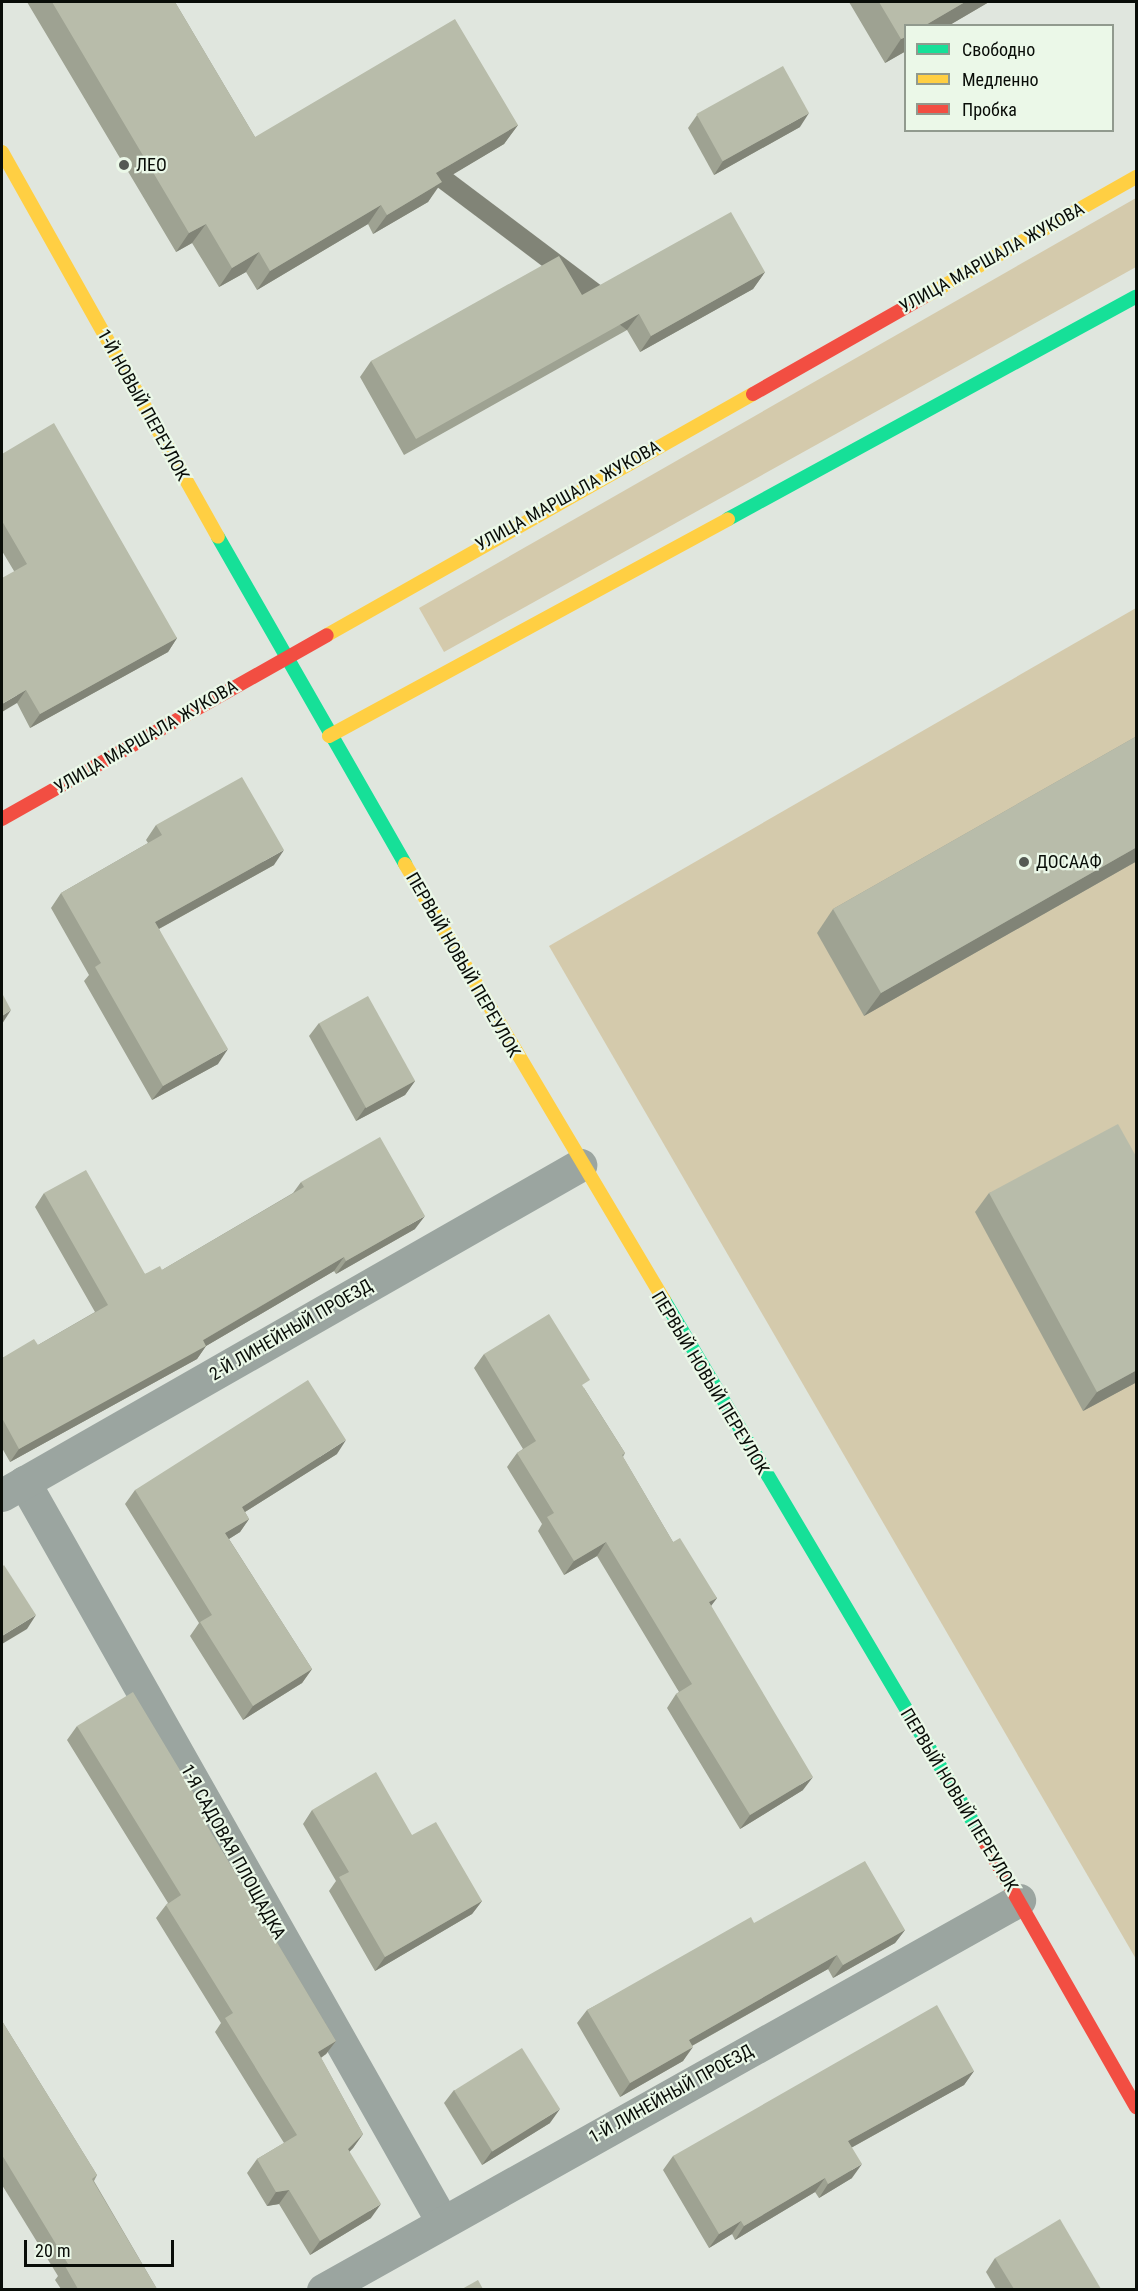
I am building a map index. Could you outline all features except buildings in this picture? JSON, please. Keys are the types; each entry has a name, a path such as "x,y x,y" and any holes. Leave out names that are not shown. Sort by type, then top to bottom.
{"main road":[{"name":"1-Й НОВЫЙ ПЕРЕУЛОК","path":"2,152 284,658"},
{"name":"УЛИЦА МАРШАЛА ЖУКОВА","path":"2,819 1137,177"},
{"path":"329,736 1137,297"},
{"name":"ПЕРВЫЙ НОВЫЙ ПЕРЕУЛОК","path":"284,658 580,1165 1019,1900 1137,2107"}],"street":[{"name":"2-Й ЛИНЕЙНЫЙ ПРОЕЗД","path":"13,1488 580,1165"},
{"name":"1-Я САДОВАЯ ПЛОЩАДКА","path":"13,1488 442,2222"},
{"name":"1-Й ЛИНЕЙНЫЙ ПРОЕЗД","path":"323,2289 1019,1900"}],"shaded area":[{"path":"1136,198 1136,267 444,652 419,608"},
{"path":"1136,608 1136,1959 549,946"}],"traffic: fast":[{"path":"728,519 1136,297"},
{"path":"218,537 405,864"},
{"path":"664,1300 982,1837"}],"traffic: slow":[{"path":"2,152 218,537"},
{"path":"924,297 1136,177"},
{"path":"327,635 753,394"},
{"path":"329,736 728,519"},
{"path":"405,864 664,1300"}],"traffic: jam":[{"path":"753,394 924,297"},
{"path":"2,819 327,635"},
{"path":"982,1837 1136,2107"}],"place":[{"name":"ЛЕО","path":"124,165"},
{"name":"ДОСААФ","path":"1024,862"}]}
